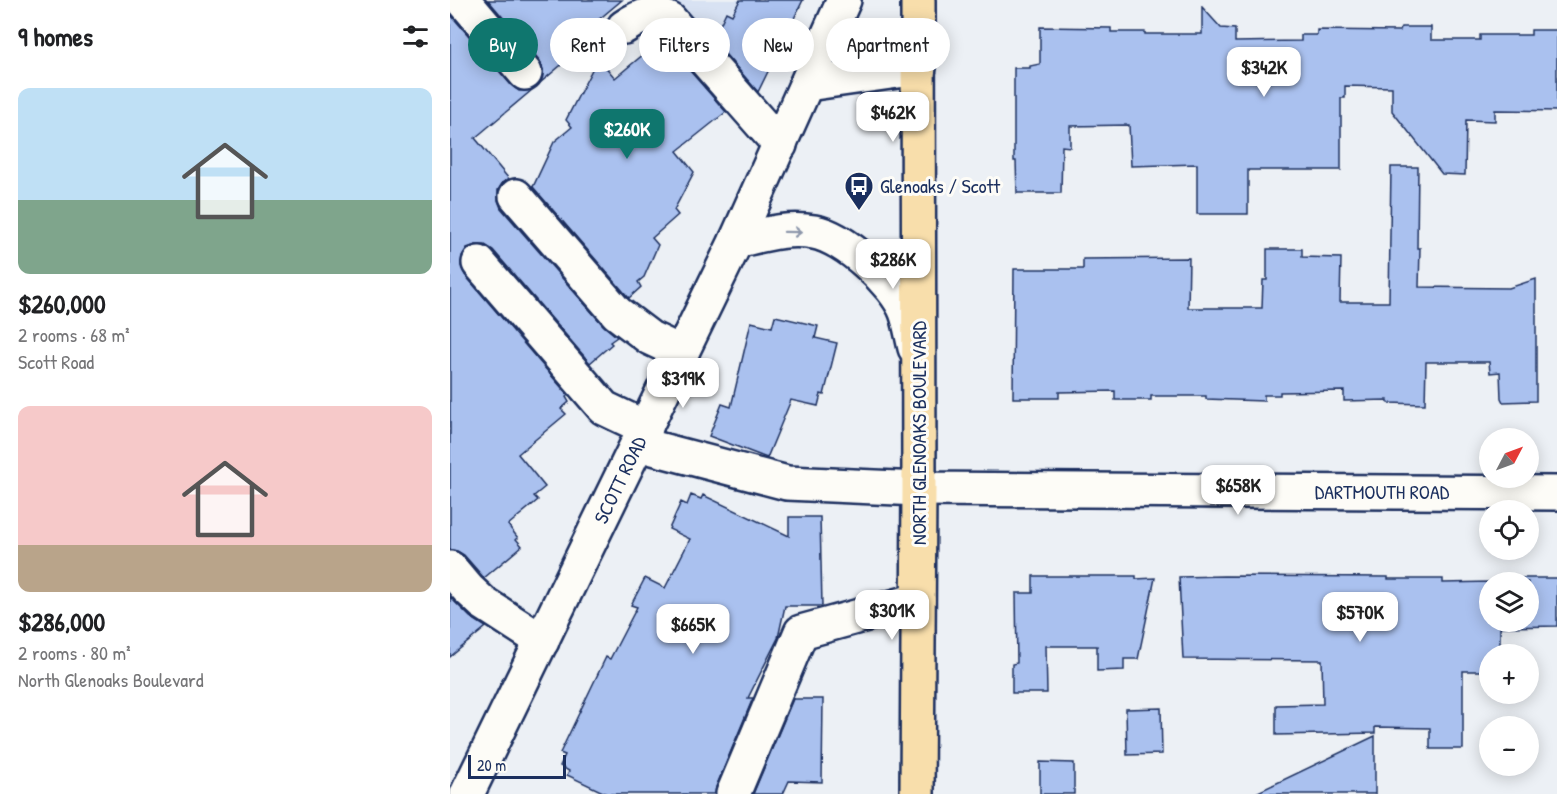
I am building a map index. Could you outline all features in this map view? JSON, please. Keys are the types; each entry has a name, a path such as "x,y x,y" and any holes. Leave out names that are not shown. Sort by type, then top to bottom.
{"main road":[{"name":"NORTH GLENOAKS BOULEVARD","path":"918,0 918,18"},
{"name":"NORTH GLENOAKS BOULEVARD","path":"917,794 919,72"}],"street":[{"path":"463,0 525,73"},
{"name":"SCOTT ROAD","path":"467,794 736,241 844,0"},
{"path":"627,25 642,16 661,15 670,20 780,145"},
{"path":"807,84 891,72"},
{"path":"516,196 617,313 650,338 682,353"},
{"path":"736,241 776,231 786,231 815,232 842,244 882,275 905,310 919,361"},
{"name":"DARTMOUTH ROAD","path":"479,264 604,408 642,436 787,483 919,489 1557,493"},
{"path":"450,568 483,603 542,641"},
{"path":"733,794 801,632 918,600"}],"shaded area":[{"path":"659,0 802,0 793,18 742,18 742,72 766,72 749,107 720,72 730,72 730,18 674,18"}],"building":[{"path":"488,0 622,0 600,18 550,18 550,72 553,72 540,83 543,70 538,59 538,18 503,18"},
{"path":"740,0 803,0 794,18 742,18 742,72 768,72 758,92 730,60 730,18 723,18 726,12 732,15"},
{"path":"1202,7 1221,28 1235,29 1235,42 1301,41 1301,35 1317,35 1317,30 1400,31 1401,27 1431,27 1431,40 1480,40 1480,35 1531,35 1531,30 1557,30 1557,111 1495,110 1495,121 1466,120 1465,175 1442,174 1392,111 1392,87 1345,86 1345,98 1341,98 1341,170 1248,170 1248,214 1197,214 1197,164 1131,166 1129,125 1070,126 1070,147 1062,146 1061,193 1017,193 1016,161 1014,161 1014,68 1030,68 1030,66 1040,64 1040,27 1111,28 1111,32 1145,32 1145,34 1202,34"},
{"path":"450,14 468,35 468,72 500,72 519,91 532,90 475,138 509,179 503,182 498,190 501,208 603,325 617,337 590,363 493,250 485,245 467,248 462,256 461,266 465,275 568,395 566,397 569,402 561,409 566,414 518,454 545,487 534,496 538,500 508,525 522,546 484,578 464,555 450,550"},
{"path":"639,58 639,72 691,72 726,112 677,151 694,172 674,210 678,215 652,238 658,245 644,277 638,282 641,287 629,298 533,187 554,142 572,127 566,120 591,72 610,72 615,78 622,72 627,72 627,68"},
{"path":"1391,167 1418,167 1419,287 1509,288 1536,279 1536,401 1503,402 1500,372 1490,373 1489,362 1426,362 1425,404 1388,403 1388,400 1344,401 1344,391 1280,392 1280,395 1264,395 1264,401 1206,399 1206,396 1151,396 1151,400 1115,400 1115,391 1059,392 1059,398 1013,398 1014,269 1083,269 1083,259 1189,258 1188,308 1262,308 1263,280 1267,280 1267,249 1302,249 1302,257 1341,258 1340,302 1389,302"},
{"path":"775,316 818,326 815,338 837,343 824,395 821,394 818,406 791,400 767,458 709,436 722,404 731,407 751,322 772,327"},
{"path":"691,495 701,499 703,495 789,536 789,517 820,517 822,606 785,606 778,638 748,698 753,698 715,794 607,794 567,775 569,771 560,766 565,755 560,753 606,657 610,659 637,607 631,605 645,578 665,588 690,539 669,529 681,502 687,505"},
{"path":"1033,576 1155,578 1138,659 1124,659 1124,670 1097,671 1097,646 1046,646 1047,693 1012,693 1012,664 1017,663 1016,593 1033,593"},
{"path":"1179,577 1388,577 1388,579 1443,579 1443,583 1479,582 1479,632 1500,632 1500,644 1479,644 1479,671 1463,671 1463,749 1430,749 1430,728 1375,727 1375,733 1276,735 1276,705 1323,704 1322,660 1183,659"},
{"path":"1539,578 1557,578 1557,626 1539,626"},
{"path":"450,597 470,617 486,627 450,657"},
{"path":"793,699 823,699 822,782 789,781 783,794 753,794"},
{"path":"1161,708 1162,754 1127,755 1126,709"},
{"path":"1375,736 1375,794 1254,794"},
{"path":"1040,762 1074,763 1074,794 1040,794"}],"place":[{"name":"Glenoaks / Scott","path":"859,212"}]}
